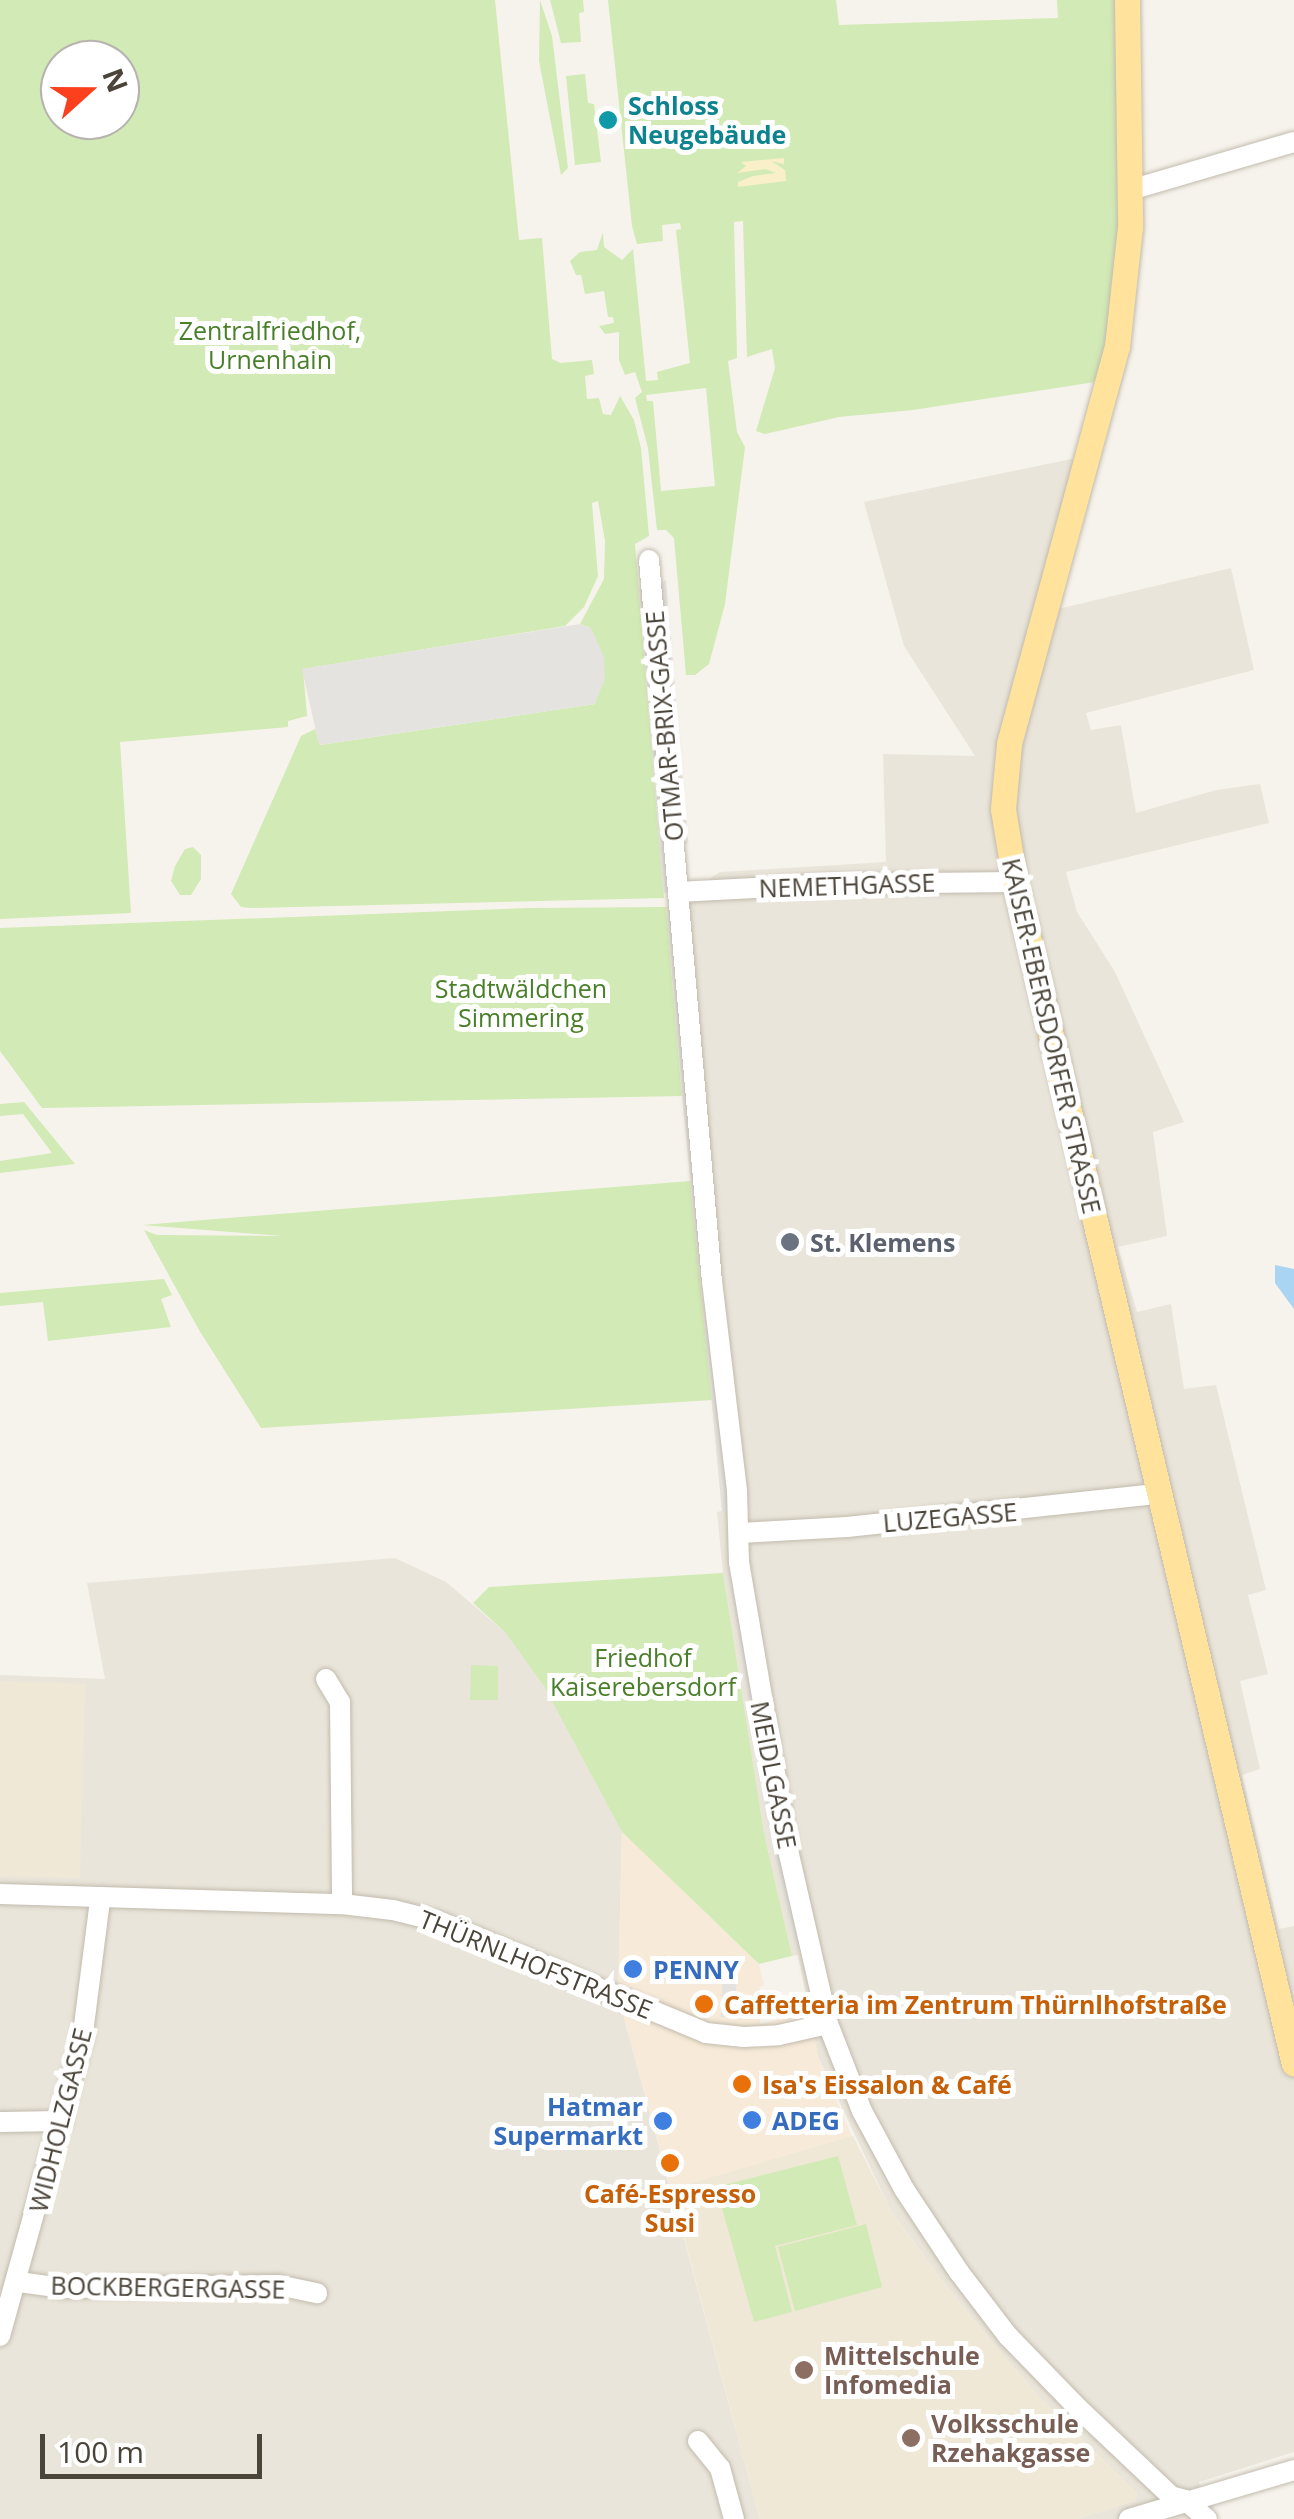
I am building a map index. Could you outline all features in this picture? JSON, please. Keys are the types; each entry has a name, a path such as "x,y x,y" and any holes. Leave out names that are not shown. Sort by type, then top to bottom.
{"main road":[{"name":"KAISER-EBERSDORFER STRASSE","path":"1127,0 1130,190 1118,346 1009,744 1003,809 1015,882 1294,2064"}],"street":[{"path":"1130,190 1294,142"},
{"name":"OTMAR-BRIX-GASSE","path":"649,560 678,892"},
{"name":"NEMETHGASSE","path":"678,892 831,884 1015,882"},
{"name":"MEIDLGASSE","path":"678,892 740,1533 739,1562 764,1724 828,2024 862,2111 904,2189 959,2272 1008,2336 1078,2408 1171,2496 1185,2500 1206,2519"},
{"name":"LUZEGASSE","path":"740,1533 1065,1506 1158,1494"},
{"path":"326,1679 340,1702 342,1904"},
{"name":"THÜRNLHOFSTRASSE","path":"0,1894 82,1895 100,1900 342,1904 437,1921 706,2033 744,2038 828,2024"},
{"name":"WIDHOLZGASSE","path":"0,2336 19,2282 82,2041 100,1900"},
{"path":"0,2122 62,2121"},
{"name":"BOCKBERGERGASSE","path":"19,2282 62,2288 278,2285 317,2293"},
{"path":"698,2441 720,2468 734,2519"},
{"path":"1129,2519 1294,2470"}],"shaded area":[{"path":"1071,459 1095,464 1058,609 1231,568 1254,670 1086,713 1091,730 1121,725 1136,813 1216,790 1260,784 1269,823 1066,872 1077,912 1115,972 1184,1122 1153,1132 1167,1236 1118,1247 1137,1312 1171,1304 1184,1389 1216,1385 1266,1590 1248,1595 1268,1674 1240,1681 1260,1769 1242,1775 1279,1929 1294,1926 1294,2452 1199,2482 1214,2519 1076,2519 1135,2501 1137,2493 1036,2394 945,2285 890,2209 818,2057 798,1955 792,1956 764,1833 723,1573 717,1512 722,1511 666,907 720,872 886,862 883,754 975,756 904,646 864,502"},
{"path":"666,580 688,842 678,850 655,587"},
{"path":"647,587 672,892 663,893 639,588"},
{"path":"580,624 591,628 604,657 605,678 595,704 319,745 302,669"},
{"path":"673,915 706,1268 699,1268 682,1096 667,916"},
{"path":"701,1288 708,1288 733,1516 722,1511"},
{"path":"395,1558 446,1582 505,1632 545,1686 622,1832 618,1996 760,2519 0,2519 0,1675 105,1679 87,1583"},
{"path":"728,1567 733,1567 805,1945 794,1944 765,1812"},
{"path":"0,1681 85,1684 80,1878 0,1876"},
{"path":"622,1832 759,1964 764,1985 760,1987 760,2024 810,2012 818,2057 852,2137 671,2189 618,1996"},
{"path":"723,1962 737,1963 735,2017 721,2017"},
{"path":"853,2136 890,2209 945,2285 1036,2394 1137,2493 1135,2501 1076,2519 760,2519 671,2189"}],"green space":[{"name":"Zentralfriedhof, Urnenhain","path":"0,0 495,0 519,240 542,238 552,359 561,363 592,360 594,374 585,376 587,399 599,398 603,414 611,415 620,396 634,420 641,448 649,536 635,544 664,898 250,908 241,907 231,894 301,736 315,729 320,745 595,704 591,628 580,624 604,579 605,541 598,501 592,503 598,576 584,607 565,626 303,669 307,716 288,721 288,727 120,742 131,913 0,919"},
{"path":"540,0 552,36 568,168 561,175 539,61"},
{"path":"550,0 583,0 584,12 579,13 581,42 561,43"},
{"path":"608,0 836,0 839,25 1058,18 1057,0 1127,0 1130,190 1108,380 913,410 839,417 765,434 756,431 775,368 772,349 747,357 743,221 734,222 737,358 728,361 737,432 745,447 725,604 709,664 695,675 686,675 674,538 666,530 657,530 648,448 635,398 642,392 635,372 625,375 619,360 619,332 605,334 599,326 614,323 613,317 608,317 604,291 585,294 581,275 576,275 570,261 580,252 597,250 603,232 604,247 622,260 633,249 646,381 658,380 657,372 690,363 676,230 681,229 680,223 662,225 663,241 637,244","holes":["706,388 715,486 661,491 653,401 647,401 646,395"]},
{"path":"585,74 588,103 594,104 601,162 575,165 566,76"},
{"path":"193,847 201,855 201,879 191,895 180,895 171,881 175,866 185,849"},
{"name":"Stadtwäldchen Simmering","path":"666,907 682,1096 42,1108 0,1051 0,928 530,908"},
{"path":"24,1102 75,1164 0,1173 0,1161 52,1153 23,1114 0,1116 0,1104"},
{"path":"690,1181 712,1400 261,1428 199,1330 144,1230 157,1235 282,1236 142,1225"},
{"path":"164,1279 172,1295 161,1299 171,1327 48,1341 43,1302 0,1306 0,1293"},
{"name":"Friedhof Kaiserebersdorf","path":"723,1573 764,1833 792,1956 759,1964 622,1832 544,1686 505,1632 473,1603 489,1587"},
{"path":"471,1665 498,1666 498,1700 470,1700"},
{"path":"838,2156 857,2225 775,2246 792,2312 754,2322 716,2187"},
{"path":"866,2224 882,2287 795,2311 778,2247"}],"sand":[{"path":"784,158 784,164 771,161 785,170 786,181 738,187 738,182 753,176 776,173 765,169 737,173 746,166 741,162"}],"water":[{"path":"1275,1265 1294,1269 1294,1309 1275,1283"}],"place":[{"name":"Schloss Neugebäude","path":"608,120"},
{"name":"St. Klemens","path":"790,1242"},
{"name":"PENNY","path":"633,1969"},
{"name":"Caffetteria im Zentrum Thürnlhofstraße","path":"704,2004"},
{"name":"Isa's Eissalon & Café","path":"742,2084"},
{"name":"ADEG","path":"752,2120"},
{"name":"Hatmar Supermarkt","path":"663,2121"},
{"name":"Café-Espresso Susi","path":"670,2163"},
{"name":"Mittelschule Infomedia","path":"804,2370"},
{"name":"Volksschule Rzehakgasse","path":"911,2438"}]}
